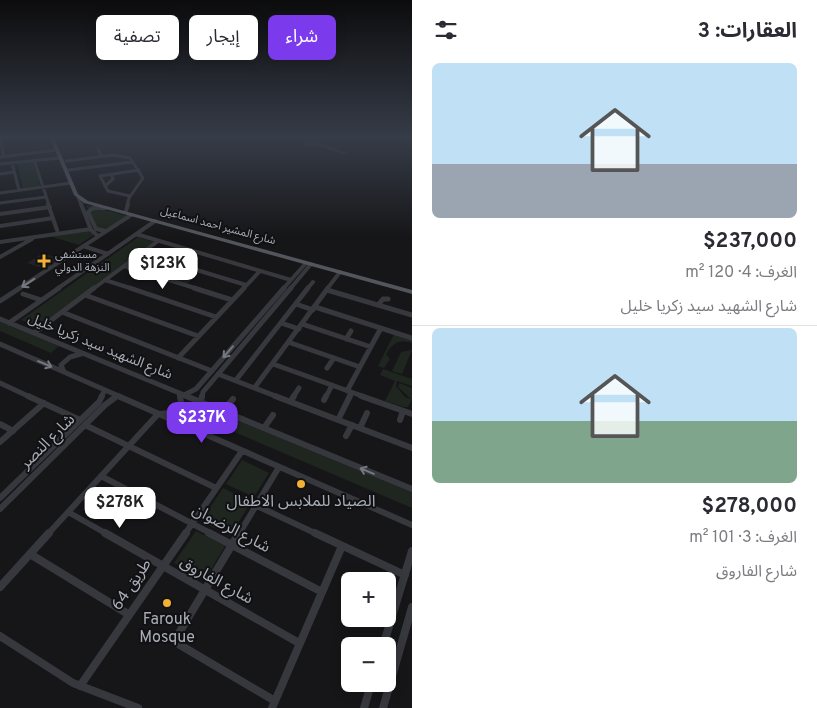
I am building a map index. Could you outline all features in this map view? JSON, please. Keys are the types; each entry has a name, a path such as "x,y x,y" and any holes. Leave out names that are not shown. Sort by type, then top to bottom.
{"main road":[{"name":"شارع المشير احمد اسماعيل","path":"66,171 78,197 86,202 412,291"},
{"name":"شارع المشير احمد اسماعيل","path":"70,171 82,197 91,202 307,266 340,272 412,291"}],"street":[{"path":"38,171 58,230"},
{"path":"130,196 109,192 100,176 132,171"},
{"path":"0,301 106,231 128,213 130,196 143,178 140,171"},
{"path":"0,174 14,172 19,190"},
{"path":"105,186 113,179 111,174"},
{"path":"0,193 71,183"},
{"path":"0,203 46,197"},
{"name":"شارع المشير احمد اسماعيل","path":"78,197 88,223 98,236"},
{"path":"0,214 50,207"},
{"path":"93,230 88,212 92,208 105,208"},
{"path":"0,226 53,218"},
{"path":"9,323 155,221"},
{"path":"0,241 81,228 88,223"},
{"path":"0,254 15,240 58,230 81,228 106,231"},
{"path":"136,234 291,280"},
{"path":"0,258 38,236"},
{"path":"15,240 22,244"},
{"path":"34,334 158,241"},
{"path":"83,246 108,254"},
{"path":"141,253 246,285"},
{"path":"124,266 232,300"},
{"path":"201,402 202,392 215,372 291,280 307,266"},
{"path":"0,587 158,414 171,412 178,408 181,402 181,394 196,389 215,372 307,266"},
{"path":"178,358 260,271"},
{"path":"255,387 340,272"},
{"path":"105,280 216,317"},
{"path":"236,380 313,282"},
{"path":"327,290 412,315"},
{"path":"23,294 41,300"},
{"path":"85,296 198,336"},
{"path":"349,304 353,298"},
{"path":"378,305 383,298 388,299"},
{"path":"296,304 412,338"},
{"path":"62,312 412,448"},
{"name":"شارع الشهيد سيد زكريا خليل","path":"0,319 412,489"},
{"path":"281,323 300,326 371,347"},
{"path":"338,420 360,367 381,328"},
{"path":"346,339 351,331"},
{"path":"288,342 360,367"},
{"path":"0,344 412,525"},
{"path":"64,372 61,365 64,360 73,355 84,354"},
{"path":"327,368 334,358"},
{"path":"273,364 412,414"},
{"path":"0,383 216,488"},
{"path":"324,400 332,385"},
{"path":"290,401 299,388"},
{"path":"196,389 202,392"},
{"name":"شارع النصر","path":"102,403 105,390"},
{"name":"شارع النصر","path":"0,509 102,403 117,396"},
{"path":"223,411 233,399"},
{"path":"0,442 44,403"},
{"path":"400,420 403,411"},
{"path":"360,428 368,413"},
{"path":"264,428 273,415"},
{"name":"شارع النصر","path":"0,498 83,423"},
{"path":"0,424 13,431"},
{"path":"346,436 352,425"},
{"name":"طريق 64","path":"80,686 242,451"},
{"path":"279,467 177,634 177,642 274,704 342,546"},
{"name":"شارع الرضوان","path":"101,476 322,592"},
{"path":"255,505 405,575"},
{"name":"شارع الفاروق","path":"68,512 299,643"},
{"path":"386,637 412,551"},
{"path":"30,554 128,614"},
{"path":"383,708 412,607"},
{"path":"0,636 41,664 80,686 138,708"},
{"path":"364,708 369,692"}],"shaded area":[{"path":"19,171 36,171 40,186 23,188"},
{"path":"86,205 127,216 105,231 97,228"},
{"path":"82,229 95,234 79,245 46,235"},
{"path":"138,237 154,242 38,327 21,320"},
{"name":"مستشفى النزهة الدولي","path":"43,253 60,259 44,269 27,263"},
{"path":"161,262 198,274 187,284 149,272"},
{"path":"0,322 59,346 51,353 0,331"},
{"path":"394,334 412,340 412,343 403,341 391,347 386,354 390,359 384,368 378,366"},
{"path":"412,350 402,374 392,371 401,352"},
{"path":"383,369 412,379 412,386 397,381 396,386 405,397 411,399 398,387 399,383 412,388 412,399 408,407 385,401 395,381 380,375"},
{"path":"196,403 412,492 412,508 190,413"},
{"path":"242,460 269,473 254,497 226,484"},
{"path":"223,488 251,502 230,536 201,521"},
{"path":"196,531 225,546 205,580 174,563"}],"place":[{"name":"مستشفى النزهة الدولي","path":"44,261"},
{"name":"الصياد للملابس الاطفال","path":"301,484"},
{"name":"Farouk Mosque","path":"167,603"}]}
